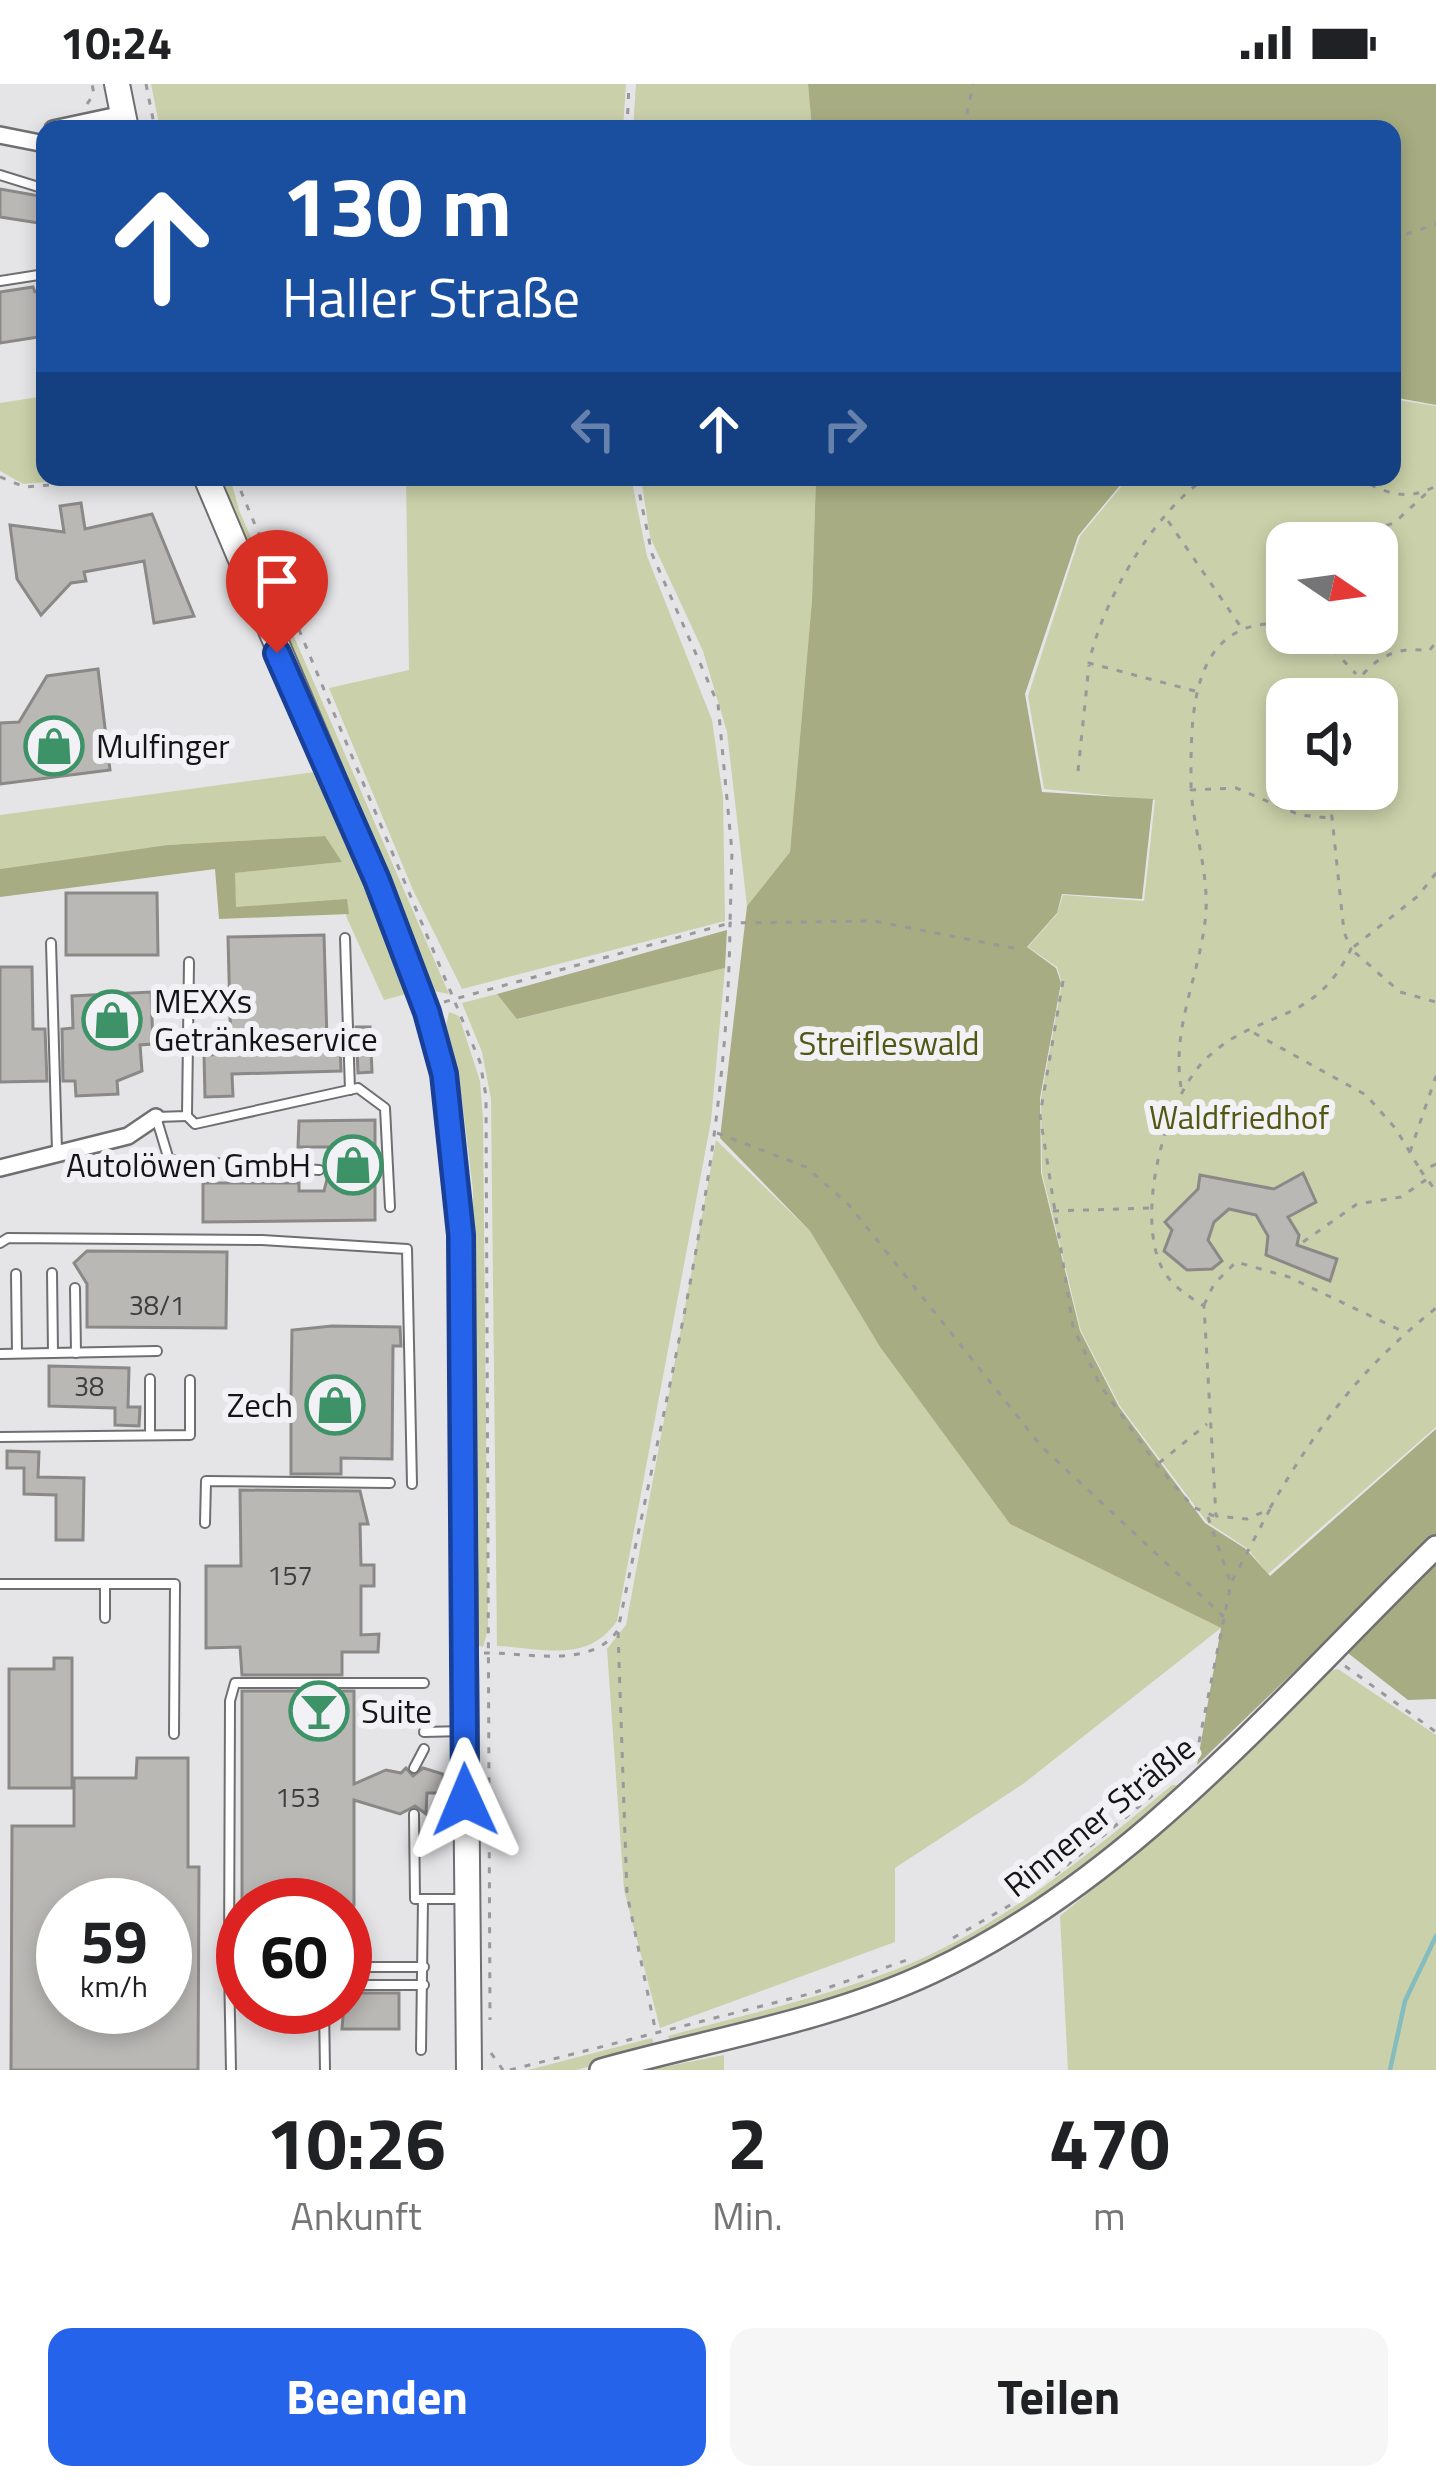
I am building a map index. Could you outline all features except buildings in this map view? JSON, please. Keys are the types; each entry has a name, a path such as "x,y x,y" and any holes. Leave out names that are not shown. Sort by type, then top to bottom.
{"main road":[{"path":"117,84 124,120"},
{"path":"210,486 377,880 427,1012 444,1074 461,1235 469,2070"}],"street":[{"path":"0,1168 128,1136 156,1117"},
{"name":"Rinnener Sträßle","path":"602,2070 852,2002 930,1973 1052,1906 1198,1782 1436,1547"}],"lane":[{"path":"0,175 36,186"},
{"path":"0,280 36,275"},
{"path":"345,938 350,1090"},
{"path":"51,943 57,1153"},
{"path":"189,962 187,1116 195,1124 358,1088 385,1108 390,1207"},
{"path":"187,1116 156,1117 169,1160 319,1170"},
{"path":"0,1243 8,1238 218,1240 407,1249 412,1484"},
{"path":"52,1273 53,1353"},
{"path":"16,1274 17,1353"},
{"path":"75,1288 76,1353"},
{"path":"0,1354 157,1352"},
{"path":"150,1379 150,1435"},
{"path":"0,1437 190,1435 190,1380"},
{"path":"205,1523 206,1481 390,1483"},
{"path":"0,1584 175,1584 174,1734"},
{"path":"105,1584 105,1618"},
{"path":"229,1878 230,1701 235,1683 424,1683"},
{"path":"424,1732 464,1731"},
{"path":"414,1768 424,1748"},
{"path":"414,1814 415,1899 467,1899"},
{"path":"421,2050 423,1899"},
{"path":"372,1967 424,1967"},
{"path":"372,1985 424,1984"},
{"path":"230,2034 231,2070"},
{"path":"325,2034 325,2070"}],"path":[{"path":"86,105 94,94 92,84"},
{"path":"146,84 152,120"},
{"path":"627,120 629,84"},
{"path":"966,120 973,84"},
{"path":"1401,236 1436,224"},
{"path":"0,477 25,487 37,486"},
{"path":"239,486 480,1062 486,1096 490,2032"},
{"path":"638,486 652,554 718,704 732,852 730,1016 716,1132 618,1630 627,1894 656,2032"},
{"path":"1078,771 1097,625 1129,566 1198,486"},
{"path":"1373,486 1386,493 1433,488"},
{"path":"1395,522 1433,488"},
{"path":"1167,519 1243,630"},
{"path":"1181,1088 1178,1066 1184,1002 1206,914 1191,790 1195,691 1214,652 1243,630 1266,627"},
{"path":"1429,651 1436,642"},
{"path":"1336,654 1358,677 1381,657 1405,646 1436,655"},
{"path":"1089,663 1195,691"},
{"path":"1191,790 1236,788 1300,814 1333,818"},
{"path":"1332,810 1344,932 1352,949 1400,992 1436,1002"},
{"path":"1204,1306 1178,1289 1162,1267 1154,1208 1167,1118 1181,1088 1210,1054 1309,1005 1339,975 1352,949 1418,896 1436,873"},
{"path":"453,997 572,970 730,922 874,921 1023,950"},
{"path":"1063,981 1040,1115 1073,1327 1100,1385 1156,1466 1193,1507 1208,1515 1247,1519 1270,1509"},
{"path":"1253,1031 1366,1095 1436,1191"},
{"path":"1409,1152 1436,1076"},
{"path":"716,1132 806,1167 849,1205 1042,1447 1225,1618"},
{"path":"1420,1171 1436,1164"},
{"path":"1303,1242 1357,1204 1401,1197 1426,1179"},
{"path":"1052,1211 1154,1208"},
{"path":"1216,1516 1204,1306 1214,1284 1236,1262 1289,1277 1405,1333"},
{"path":"1194,1771 1231,1583 1246,1547 1316,1430 1357,1376 1436,1308"},
{"path":"1156,1466 1208,1422"},
{"path":"1208,1515 1231,1583"},
{"path":"490,1652 588,1655 609,1644 618,1630"},
{"path":"1324,1656 1436,1732"},
{"path":"1055,1875 1173,1779"},
{"path":"941,1944 1018,1901"},
{"path":"490,2051 507,2070 813,1993 922,1955"}],"green space":[{"path":"151,84 626,84 624,120 158,120"},
{"path":"636,84 808,84 811,120 634,120"},
{"path":"808,84 1436,84 1436,405 1401,399 1401,120 811,120"},
{"path":"36,397 36,483 23,484 0,471 0,403"},
{"name":"Waldfriedhof","path":"1401,400 1436,406 1436,1427 1268,1574 1248,1549 1207,1522 1120,1406 1081,1331 1042,1173 1041,1098 1062,983 1057,967 1028,947 1057,914 1063,895 1144,901 1155,800 1044,789 1028,696 1080,536 1122,486 1401,486"},
{"path":"221,486 232,486 449,994 433,991"},
{"path":"406,486 633,486 647,556 712,720 723,797 725,921 462,989 413,890 329,688 409,670"},
{"path":"642,486 816,486 812,600 790,852 747,906 727,732 703,651 650,537"},
{"name":"Streifleswald","path":"816,486 1120,486 1078,536 1025,694 1042,792 1153,799 1142,899 1062,894 1057,913 1027,947 1056,968 1061,983 1040,1098 1041,1173 1080,1331 1119,1407 1205,1523 1246,1549 1270,1576 1436,1429 1436,1535 1197,1765 1221,1628 1010,1524 880,1347 810,1231 720,1138 747,906 790,852 812,600"},
{"path":"315,772 410,993 384,1000 346,916 347,900 236,908 234,873 341,862 325,836 167,845 0,869 0,815"},
{"path":"325,836 342,862 235,873 236,907 347,899 349,914 219,919 215,869 0,897 0,869 167,845"},
{"path":"727,930 725,968 517,1019 497,994"},
{"path":"725,968 711,1121 617,1621 605,1635 578,1648 497,1646 491,1099 482,1052 462,1003 497,994 518,1019"},
{"path":"449,1012 459,1016 480,1081 483,1119 488,1630 483,1647 474,1644 473,1190 462,1100 445,1031"},
{"path":"716,1140 810,1231 880,1347 1010,1524 1221,1628 1023,1784 895,1868 895,1942 660,2028 624,1890 607,1649 626,1625"},
{"path":"1436,1556 1436,1699 1408,1700 1339,1646"},
{"path":"1338,1669 1436,1735 1436,2070 1068,2070 1060,1916 1159,1835 1308,1684 1323,1671"},
{"path":"1172,1785 1181,1785 1144,1823 983,1940 854,1995 671,2044 668,2036 855,1984 960,1939 1070,1867"},
{"path":"652,2038 655,2048 577,2070 528,2070"},
{"path":"724,2055 724,2070 649,2070"}],"waterway":[{"path":"1390,2070 1405,2001 1436,1936"}],"place":[{"name":"Mulfinger","path":"54,746"},
{"name":"MEXXs Getränkeservice","path":"112,1020"},
{"name":"Autolöwen GmbH","path":"353,1165"},
{"name":"Zech","path":"335,1405"},
{"name":"Suite","path":"319,1711"}],"route":[{"path":"277,653 377,880 427,1012 444,1074 461,1235 465,1800"}]}
